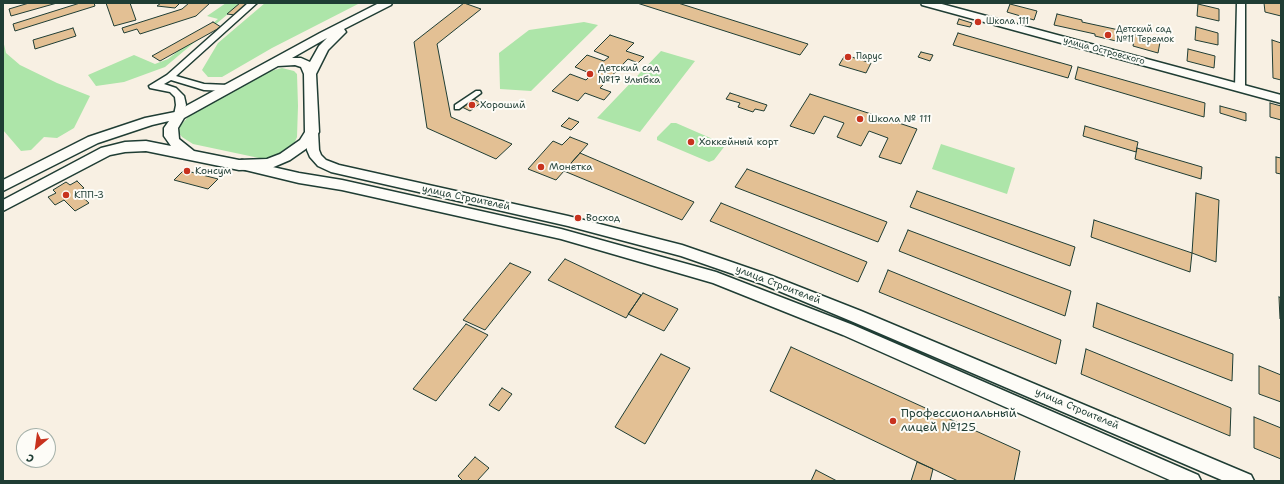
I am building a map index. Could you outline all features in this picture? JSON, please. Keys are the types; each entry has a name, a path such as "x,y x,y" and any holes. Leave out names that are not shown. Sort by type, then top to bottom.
{"main road":[{"path":"3,186 96,138 150,121 179,115 324,35 387,3"},
{"path":"310,74 323,48 339,33 367,14"},
{"path":"3,206 108,151 125,147 146,146 239,165 259,165 278,161 304,143 312,132 310,74 306,65 297,62 275,62"},
{"path":"179,115 171,128 171,136 174,142 192,155"}],"street":[{"path":"179,115 181,105 178,96 173,90 153,86 170,77 253,3"},
{"name":"улица Островского","path":"926,3 941,5 1281,99"},
{"path":"1240,87 1242,3"},
{"path":"170,77 204,87 228,88"},
{"path":"457,107 478,93"},
{"name":"улица Строителей","path":"312,132 313,150 316,156 322,163 336,169 568,221 682,251 737,270 849,313 1245,481"},
{"name":"улица Строителей","path":"239,165 300,178 342,184 562,234 716,278 848,330 1192,481"}],"green space":[{"path":"226,3 241,3 165,67 124,82 96,86 88,75 134,55 155,64 168,59 218,19 207,16"},
{"path":"265,3 360,3 272,48 222,77 208,77 202,70 218,43"},
{"path":"584,22 598,25 531,91 500,89 499,53 529,30"},
{"path":"3,40 6,53 20,65 57,83 90,96 74,128 57,138 44,137 31,150 21,151 3,130"},
{"path":"661,51 695,61 640,132 597,118"},
{"path":"282,68 294,71 297,74 298,106 297,137 294,144 280,154 268,158 259,158 193,144 182,137 179,133 180,126 189,116 267,72"},
{"name":"Хоккейный корт","path":"671,123 676,123 725,145 714,160 709,162 657,140 657,137"},
{"path":"941,144 1015,168 1007,194 932,169"}],"building":[{"path":"29,3 57,3 11,16 9,9"},
{"path":"80,3 94,3 95,6 15,31 13,24"},
{"path":"106,3 130,3 136,20 114,26"},
{"path":"161,3 180,3 175,8 157,6"},
{"path":"189,3 210,3 196,16 140,34 137,29 124,33 122,28 182,9"},
{"path":"240,3 248,3 235,15 227,14"},
{"path":"464,3 481,9 437,44 451,117 512,144 496,159 427,128 414,42"},
{"path":"637,3 678,3 808,44 800,55"},
{"path":"1264,3 1281,3 1281,16 1265,12"},
{"path":"1010,4 1037,11 1034,20 1007,12"},
{"path":"1198,4 1219,9 1219,21 1197,16"},
{"path":"1057,14 1082,20 1082,22 1119,30 1116,41 1095,36 1095,34 1054,25"},
{"path":"959,19 972,23 970,27 957,24"},
{"path":"213,22 221,27 160,61 152,56"},
{"path":"1196,27 1218,33 1218,45 1195,40"},
{"path":"73,28 76,36 35,49 33,40"},
{"path":"958,33 1072,66 1068,78 953,45"},
{"path":"610,35 634,43 626,51 644,57 638,63 628,59 600,88 611,92 604,100 585,93 578,101 552,91 570,74 586,80 592,74 575,67 587,55 604,61 609,57 594,51"},
{"path":"1135,35 1160,42 1158,53 1133,46"},
{"path":"1272,40 1281,43 1281,80 1273,78"},
{"path":"1188,49 1215,56 1214,68 1187,61"},
{"path":"921,52 933,55 930,61 918,57"},
{"path":"845,55 871,63 866,73 839,65"},
{"path":"1078,67 1205,103 1204,117 1075,79"},
{"path":"730,93 767,105 764,111 755,109 753,112 738,107 740,103 726,99"},
{"path":"810,94 917,129 901,164 879,157 888,138 869,131 861,146 837,137 844,123 824,116 814,134 790,126"},
{"path":"474,99 481,103 470,111 462,107"},
{"path":"1270,103 1281,106 1281,120 1270,117"},
{"path":"1220,106 1246,113 1246,121 1220,113"},
{"path":"569,118 579,122 571,130 561,126"},
{"path":"1085,126 1138,142 1136,152 1083,136"},
{"path":"570,137 588,144 556,180 528,169 553,141 562,145"},
{"path":"1137,148 1202,167 1201,179 1135,159"},
{"path":"580,153 694,202 682,220 564,171"},
{"path":"1276,157 1281,158 1281,174 1276,173"},
{"path":"747,169 887,222 878,242 735,187"},
{"path":"184,170 218,179 208,189 174,180"},
{"name":"КПП-3","path":"77,181 84,188 77,192 89,203 75,211 64,200 55,205 48,197 56,193 53,190 66,182 70,185"},
{"path":"917,191 1075,247 1070,266 910,207"},
{"path":"1196,193 1219,200 1216,262 1192,253"},
{"path":"721,203 867,262 858,282 710,221"},
{"path":"1094,220 1192,253 1190,272 1091,237"},
{"path":"908,230 1071,291 1065,316 899,251"},
{"path":"565,259 641,295 626,318 548,280"},
{"path":"510,263 531,272 485,330 463,320"},
{"path":"888,270 1061,340 1056,364 879,292"},
{"path":"643,293 678,309 664,331 628,314"},
{"path":"1279,297 1281,298 1281,320 1280,319"},
{"path":"1097,303 1233,354 1232,381 1093,327"},
{"path":"466,324 488,335 436,401 413,389"},
{"name":"Профессиональный лицей №125","path":"791,347 1020,451 1014,481 958,481 770,391"},
{"path":"1086,349 1231,408 1230,436 1081,374"},
{"path":"661,354 690,368 645,444 615,427"},
{"path":"1259,366 1281,375 1281,402 1259,394"},
{"path":"502,388 512,394 499,411 489,405"},
{"path":"1254,417 1281,428 1281,459 1254,448"},
{"path":"475,457 489,468 477,481 463,481 458,476"},
{"path":"917,462 933,469 930,481 911,481"},
{"path":"816,470 837,481 811,481"}],"place":[{"name":"Школа 111","path":"978,22"},
{"name":"Детский сад №11 Теремок","path":"1108,35"},
{"name":"Парус","path":"848,57"},
{"name":"Детский сад №17 Улыбка","path":"590,74"},
{"name":"Хороший","path":"472,105"},
{"name":"Школа № 111","path":"860,119"},
{"name":"Хоккейный корт","path":"691,142"},
{"name":"Монетка","path":"541,167"},
{"name":"Консум","path":"187,171"},
{"name":"КПП-3","path":"66,195"},
{"name":"Восход","path":"578,218"},
{"name":"Профессиональный лицей №125","path":"893,421"}]}
